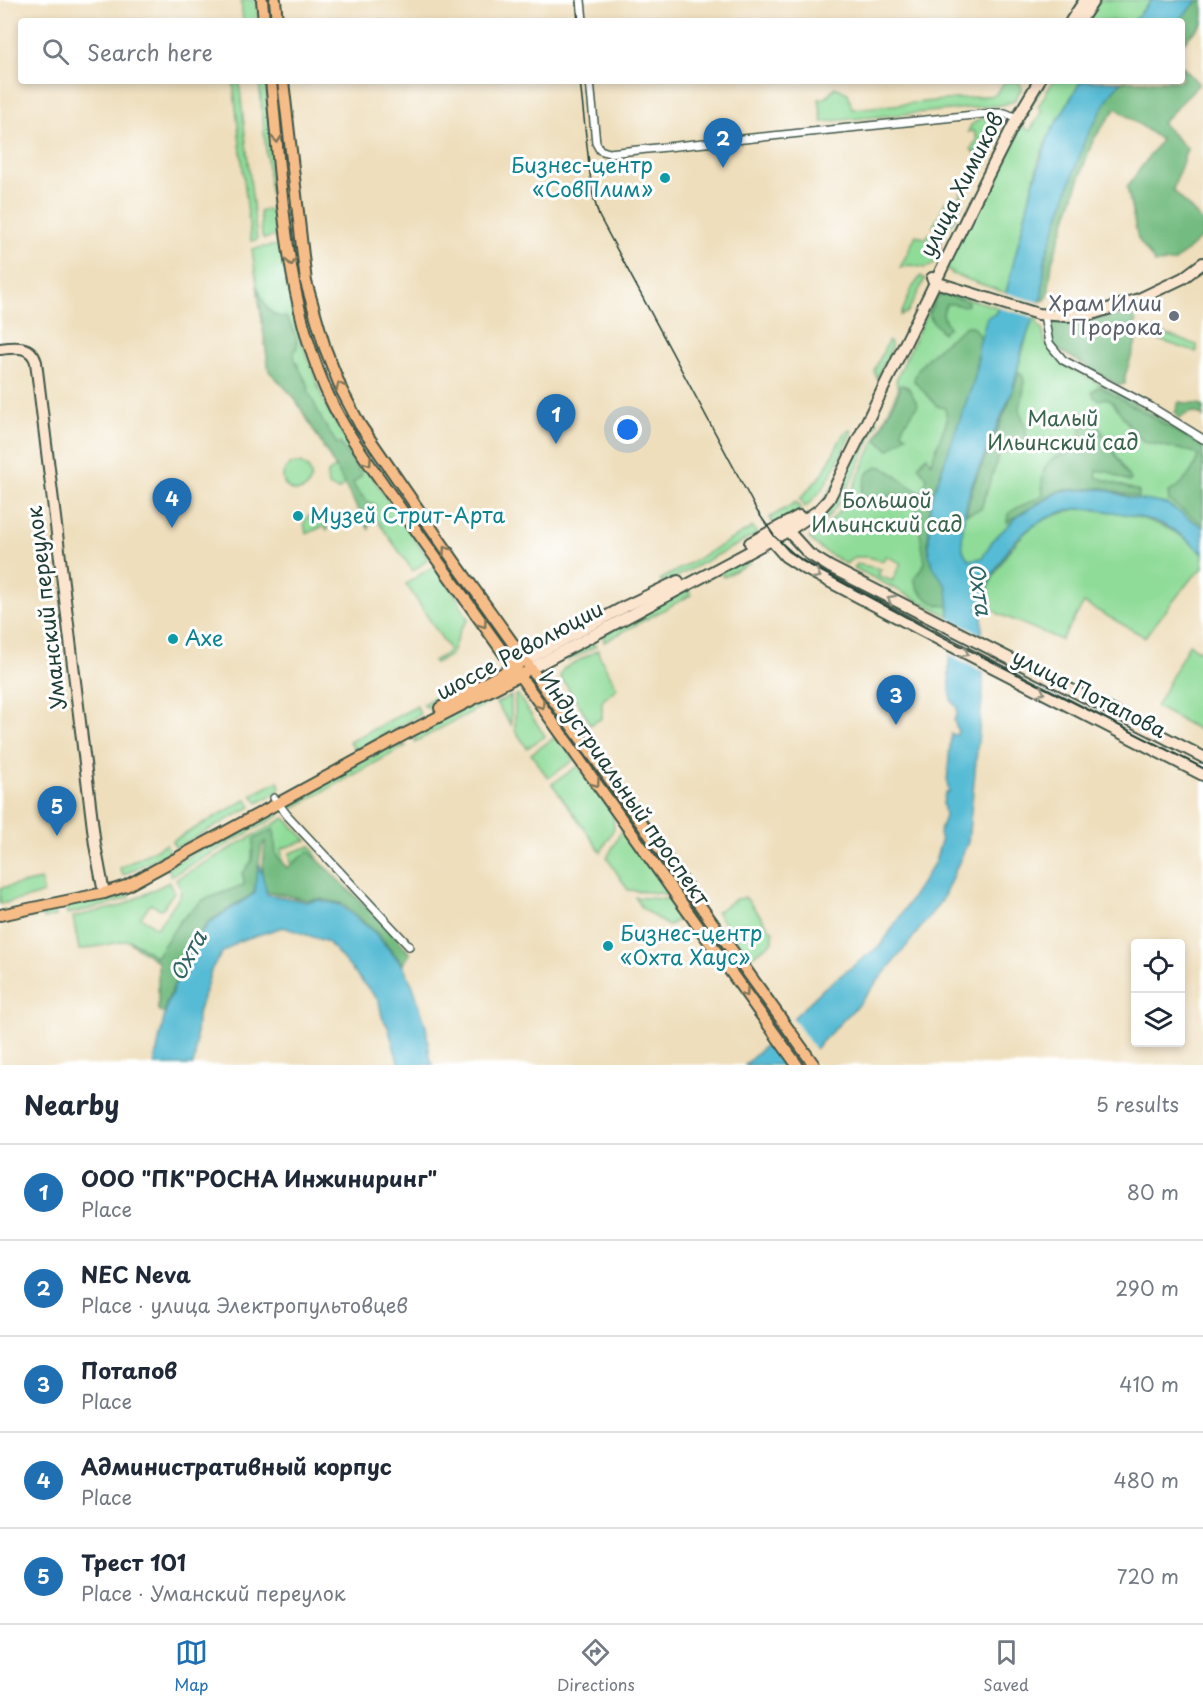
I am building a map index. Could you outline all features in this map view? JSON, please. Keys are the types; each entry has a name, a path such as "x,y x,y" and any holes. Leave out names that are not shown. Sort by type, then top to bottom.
{"main road":[{"path":"262,0 264,18"},
{"path":"275,0 277,18"},
{"name":"Индустриальный проспект","path":"271,84 292,272 303,322 330,400 351,436 765,1021 806,1063"},
{"name":"Индустриальный проспект","path":"284,84 306,282 317,325 334,374 360,425 776,1011 806,1063"},
{"name":"шоссе Революции","path":"0,915 141,879 276,801 479,695 529,664"},
{"name":"шоссе Революции","path":"0,908 103,890"},
{"path":"765,1021 776,1011"}],"street":[{"path":"581,0 583,18"},
{"path":"1073,18 1085,0"},
{"path":"1082,18 1094,0"},
{"path":"590,84 596,143 600,150 613,153 993,113 1014,117"},
{"name":"улица Химиков","path":"935,278 1030,84"},
{"name":"улица Химиков","path":"1014,117 1037,84"},
{"path":"935,278 1041,312 1102,309 1139,299 1171,285 1203,263"},
{"name":"шоссе Революции","path":"529,664 773,535 806,512 823,496 935,278"},
{"name":"шоссе Революции","path":"773,535 788,531 819,510 829,499 935,278"},
{"path":"1041,312 1049,343 1063,360 1151,407 1203,439"},
{"name":"Уманский переулок","path":"0,350 28,349 34,354 36,362 95,845 103,890"},
{"name":"улица Потапова","path":"788,531 809,554 830,567 1203,757"},
{"name":"улица Потапова","path":"773,535 785,556 796,563 1203,775"},
{"path":"276,801 410,946"}],"green space":[{"path":"241,0 256,0 258,18 243,18"},
{"path":"1097,0 1152,0 1136,18 1085,18"},
{"path":"1198,0 1203,0 1203,23 1185,41 1185,18 1181,18"},
{"path":"1185,69 1199,84 1162,123 1187,149 1173,190 1203,222 1203,236 1174,262 1155,263 1138,239 1127,187 1161,140 1116,108 1093,140 1052,262 1048,296 1039,302 1042,295 1045,258 1085,139 1112,91 1119,84 1185,84"},
{"path":"233,84 239,84 257,240 251,241"},
{"path":"259,84 265,84 278,201 273,202 279,236 264,239 260,211 272,209"},
{"path":"1003,84 1020,84 1022,88 1014,101 1002,105 822,122 819,99 826,98 835,87 848,93 852,109 995,95"},
{"path":"1041,84 1044,84 1021,125 1030,131 1042,111 1038,107 1051,84 1079,84 1049,135 1039,159 1006,293 952,274 951,271 945,269 1018,124"},
{"path":"981,118 995,120 999,129 988,149 975,153 971,149 977,140 974,131 968,132 971,125"},
{"path":"977,160 981,164 971,185 965,185"},
{"path":"961,192 960,208 951,224 943,230 933,227 946,201 955,205"},
{"path":"930,233 940,238 941,248 933,265 925,268 910,265 900,268 916,235 926,239"},
{"path":"278,245 283,247 287,283 301,340 326,407 428,558 413,571 376,520 369,525 369,530 345,485 338,490 328,486 327,475 336,468 294,397 269,371 252,249"},
{"path":"921,276 925,279 907,313 901,315 912,288"},
{"path":"257,285 270,311 280,317 286,317 293,328 297,340 295,360 323,422 362,475 353,483 369,503 376,506 372,510 374,516 369,530 294,397 269,371"},
{"name":"Большой Ильинский сад","path":"943,292 998,307 991,317 947,587 949,616 854,568 857,564 881,569 878,575 892,581 901,563 886,556 883,561 868,557 854,557 846,564 821,549 809,538 826,527 846,503 898,390 896,380 934,297"},
{"path":"945,294 968,302 968,305 947,304 943,313 949,327 943,333 932,321 929,313 936,298"},
{"path":"1133,315 1136,322 1131,338 1136,342 1125,376 1125,384 1119,385 1057,349 1049,332 1055,322"},
{"name":"Малый Ильинский сад","path":"1033,317 1037,319 1038,326 1042,328 1045,342 1051,352 1062,364 1121,395 1203,444 1203,527 1167,504 1130,498 1104,489 1061,491 1020,514 993,540 982,558 969,560 962,546 961,527 965,506 1007,405"},
{"path":"966,326 972,326 981,337 974,380 931,500 929,555 947,587 949,606 943,606 927,598 919,590 914,579 925,563 920,533 920,511 899,496 883,496 863,501 859,499 867,473 879,466 910,487 922,492 927,478 918,466 927,456 931,463 947,420 945,408 937,406 914,381 927,358"},
{"path":"1147,328 1197,345 1197,351 1150,337 1146,331"},
{"path":"888,341 891,343 891,349 877,378 874,371"},
{"path":"1019,372 1024,380 1019,409 1026,431 1025,442 1017,449 999,455 981,509 966,514 973,486 1007,408"},
{"path":"899,386 908,387 918,405 903,426 902,432 907,435 889,450 876,439 900,390"},
{"path":"1099,386 1203,447 1203,524 1169,501 1168,492 1187,477 1198,456 1193,452 1144,442 1111,400 1095,398 1092,392"},
{"path":"1179,402 1203,405 1203,416 1191,413 1179,419 1175,413"},
{"path":"1090,412 1131,480 1129,482 1107,471 1097,471 1096,477 1135,490 1139,492 1139,497 1104,488 1060,490 1007,522 1008,514 1012,511 1043,495 1042,477 1049,462 1078,449 1082,425"},
{"path":"873,418 878,421 846,492 819,526 813,519"},
{"path":"852,431 827,481 821,491 805,507 800,499 823,473 844,433"},
{"path":"297,463 307,467 311,477 307,487 297,491 287,487 283,477 287,467"},
{"path":"796,502 801,510 774,525 769,518"},
{"path":"1077,509 1111,512 1145,520 1176,533 1203,554 1203,568 1190,580 1145,637 1084,603 1061,640 999,614 985,603 987,591 994,576 1018,540 1043,520"},
{"path":"313,514 325,518 328,523 327,530 324,526 306,534 304,523 307,517"},
{"path":"753,527 757,534 667,582 662,583 660,580"},
{"path":"745,558 750,563 723,577 721,573 728,566"},
{"path":"435,567 457,597 468,620 461,628 451,655 435,663 433,661 446,654 449,649 406,584"},
{"path":"689,590 691,595 604,642 603,636 631,618"},
{"path":"592,642 596,646 568,661 565,656"},
{"path":"1189,644 1203,653 1203,732 1156,707"},
{"path":"598,650 617,688 602,701 602,718 590,725 560,676 563,669"},
{"path":"443,692 443,701 432,709 423,704"},
{"path":"491,695 494,700 415,742 416,732"},
{"path":"515,695 518,695 545,736 527,748 515,730"},
{"path":"511,696 511,725 496,703"},
{"path":"417,706 420,715 356,750 349,742"},
{"path":"554,738 569,751 574,760 548,778 531,754"},
{"path":"397,743 406,746 286,812 288,802"},
{"path":"578,766 613,814 614,828 601,852 552,784"},
{"path":"278,781 280,787 278,792 258,803 252,795"},
{"path":"247,799 251,807 176,848 172,841"},
{"path":"270,812 280,815 171,876 168,867"},
{"path":"285,818 307,840 281,849 283,864 276,855 274,829 252,851 252,861 243,873 244,885 203,900 180,921 156,958 130,940 79,950 73,917 121,906 169,882 174,892 163,908 160,909 150,904 141,917 157,928 180,896 181,890 176,879"},
{"path":"623,828 669,894 628,890 607,858"},
{"path":"274,829 276,855 287,868 309,851 395,935 410,954 403,964 377,933 343,904 322,899 307,900 266,891 262,878 265,842 262,845 254,893 208,922 191,945 164,1014 158,1010 158,962 129,942 139,945 156,957 180,921 203,900 244,885 243,873 252,861 254,839"},
{"path":"166,844 170,852 123,875 120,868"},
{"path":"311,846 319,861 309,851 291,865 290,853"},
{"path":"41,880 43,893 0,904 0,888"},
{"path":"127,890 130,897 67,914 65,905"},
{"path":"635,897 674,900 683,913 682,917 668,926 642,908"},
{"path":"746,898 773,932 773,941 750,958 716,912 736,899"},
{"path":"54,907 56,916 44,919 43,915 9,922 10,917"}],"water":[{"path":"1152,0 1198,0 1181,18 1136,18"},
{"name":"Охта","path":"1079,84 1119,84 1112,92 1085,139 1045,258 1042,295 1023,346 1012,392 971,486 962,535 963,551 969,560 982,558 993,540 1020,514 1061,491 1104,489 1130,498 1167,504 1203,527 1203,554 1184,537 1162,524 1119,513 1084,509 1068,510 1046,519 1014,542 987,588 982,610 983,690 968,842 942,900 858,1005 799,1065 745,1065 824,988 882,944 935,862 941,841 939,834 945,816 943,803 945,793 949,793 947,782 951,734 956,735 958,732 954,720 957,708 951,700 949,674 947,587 935,570 929,555 931,500 974,380 978,363 978,348 987,317 995,314 1006,293 1033,184 1049,135"},
{"name":"Охта","path":"260,865 267,894 307,902 318,900 341,905 375,933 403,966 413,986 426,1026 433,1065 399,1065 388,1027 382,1017 379,1001 328,942 283,927 239,941 222,953 212,968 197,1017 193,1065 154,1065 167,1004 192,945 209,923 255,893 256,877"}],"pier":[{"path":"1003,292 1042,303 1036,318 995,307"},
{"path":"946,617 985,636 985,673 946,653"},
{"path":"791,1015 816,1051 803,1065 786,1065 767,1038"}],"tram line":[{"path":"576,0 578,18"},
{"path":"580,84 592,192 599,216 757,511 775,537 802,561 943,637 1203,768"}],"place":[{"name":"NEC Neva","path":"723,168"},
{"name":"Бизнес-центр «СовПлим»","path":"665,178"},
{"name":"Храм Илии Пророка","path":"1174,316"},
{"name":"ООО \"ПК\"РОСНА Инжиниринг\"","path":"556,444"},
{"name":"Музей Стрит-Арта","path":"298,516"},
{"name":"Административный корпус","path":"172,528"},
{"name":"Ахе","path":"173,639"},
{"name":"Потапов","path":"896,725"},
{"name":"Трест 101","path":"57,836"},
{"name":"Бизнес-центр «Охта Хаус»","path":"608,946"}]}
